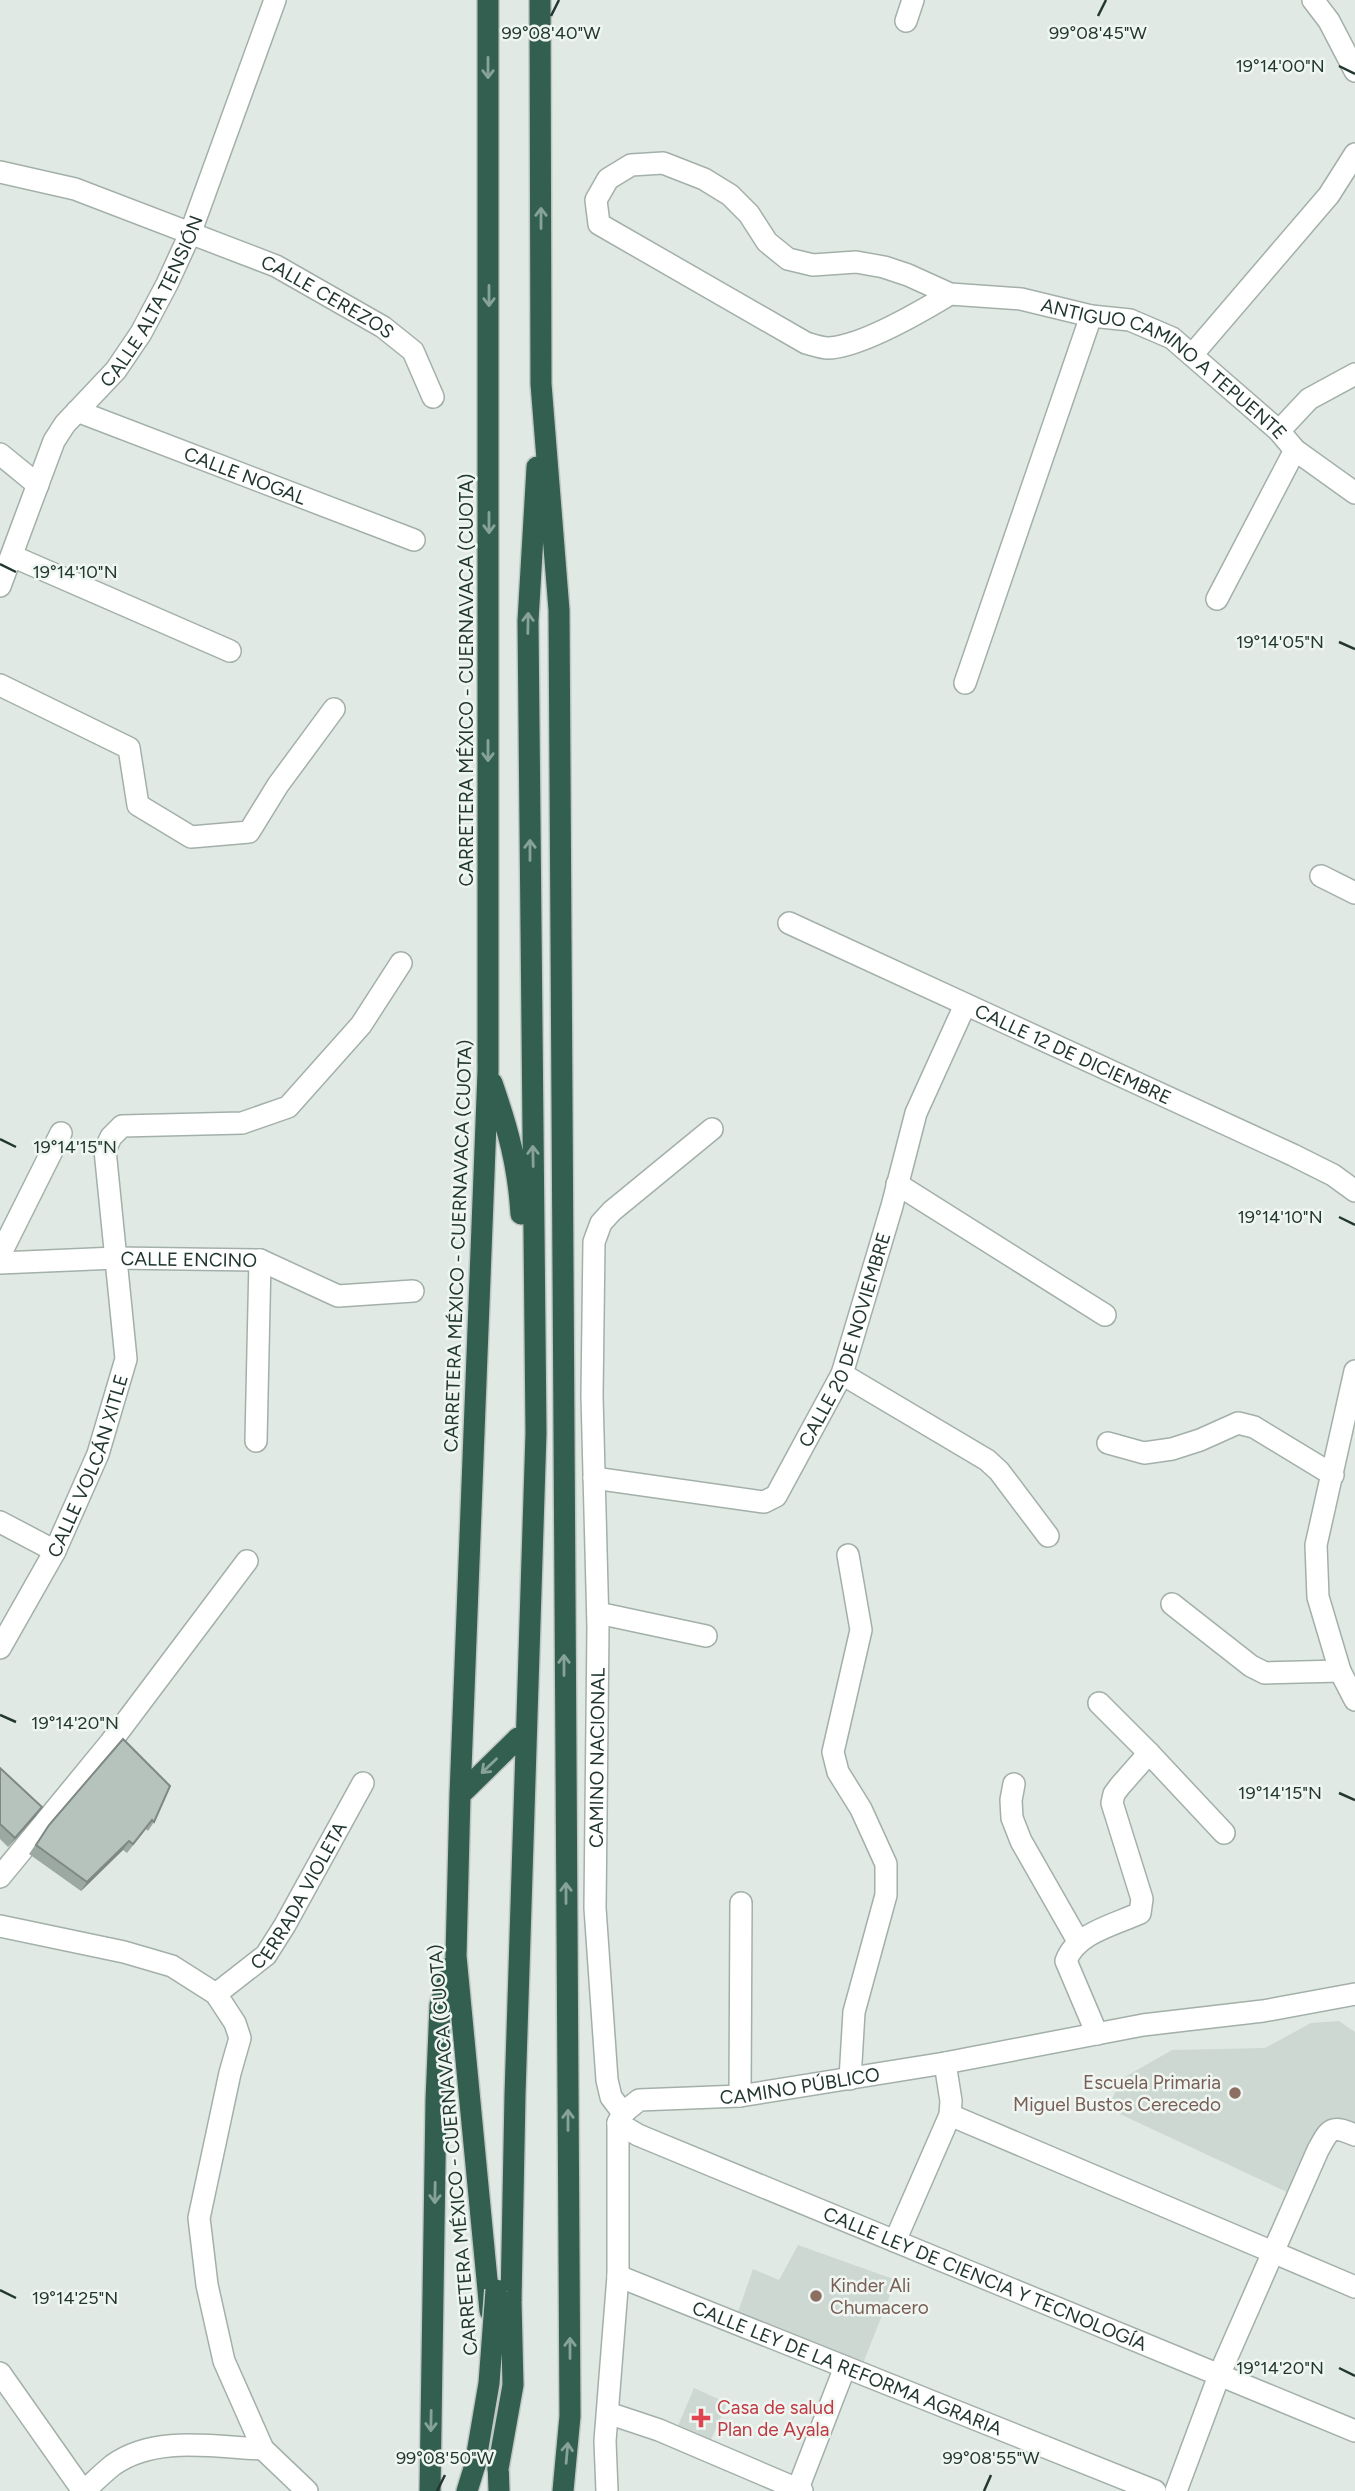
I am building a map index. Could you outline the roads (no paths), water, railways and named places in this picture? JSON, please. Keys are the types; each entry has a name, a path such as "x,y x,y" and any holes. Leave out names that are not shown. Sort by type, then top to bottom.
{"highway":[{"name":"CARRETERA MÉXICO - CUERNAVACA (CUOTA)","path":"488,0 488,1071 456,1956 498,2393 499,2491"},
{"path":"492,2491 513,2385 511,2301 515,2095 536,1433 528,621 541,384 540,0"},
{"path":"541,384 559,610 570,2416 563,2491"},
{"path":"467,2491 475,2465 490,2370 509,2008 529,1449 520,1203 511,1138 488,1071"},
{"path":"460,1795 518,1738"},
{"path":"430,2491 440,2005 456,1956"}],"street":[{"path":"906,21 913,0"},
{"path":"1313,0 1329,21 1355,71"},
{"name":"CALLE ALTA TENSIÓN","path":"0,586 54,441 77,411 116,370 141,333 190,234 271,3"},
{"path":"1192,355 1329,195 1355,154"},
{"name":"ANTIGUO CAMINO A TEPUENTE","path":"950,293 908,319 844,346 826,348 806,343 599,224 596,200 608,179 631,165 663,163 704,179 730,195 750,214 767,242 788,260 813,265 856,262 884,267 950,293 1021,299 1091,316 1130,320 1172,338 1279,431 1296,450 1355,493"},
{"name":"CALLE CEREZOS","path":"0,172 75,189 276,266 383,327 414,351 433,397"},
{"path":"965,683 1091,316"},
{"path":"1279,431 1309,399 1355,374"},
{"name":"CALLE NOGAL","path":"77,411 414,540"},
{"path":"1217,599 1296,450"},
{"path":"0,454 38,485"},
{"path":"12,556 230,651"},
{"path":"0,685 129,748 138,805 191,837 249,832 278,785 334,709"},
{"path":"1321,876 1355,893"},
{"name":"CALLE 12 DE DICIEMBRE","path":"789,923 1293,1155 1333,1175 1355,1191"},
{"name":"CALLE VOLCÁN XITLE","path":"2,1640 55,1551 99,1454 126,1359 104,1150 111,1137 122,1126 242,1123 288,1107 361,1025 401,963"},
{"name":"CALLE 20 DE NOVIEMBRE","path":"594,1478 764,1502 776,1496 842,1374 915,1113 965,1005"},
{"name":"CAMINO NACIONAL","path":"621,2118 611,2097 607,2080 595,1908 598,1613 592,1396 594,1242 601,1223 612,1211 712,1129"},
{"path":"0,1255 61,1133"},
{"path":"897,1184 1105,1315"},
{"name":"CALLE ENCINO","path":"0,1263 116,1258 260,1260 338,1296 412,1291"},
{"path":"256,1441 260,1260"},
{"path":"1355,1371 1316,1545 1318,1597 1340,1671 1355,1700"},
{"path":"842,1374 969,1448 999,1471 1048,1536"},
{"path":"1108,1443 1144,1453 1172,1449 1238,1423 1254,1427 1333,1475"},
{"path":"0,1522 55,1551"},
{"path":"848,1555 861,1630 833,1752 838,1772 862,1809 886,1864 886,1895 854,2012 850,2079"},
{"path":"0,1877 110,1743 247,1561"},
{"path":"1172,1604 1251,1666 1265,1673 1340,1671"},
{"path":"598,1613 706,1636"},
{"path":"1100,1703 1224,1833"},
{"path":"1097,2034 1066,1961 1070,1949 1079,1941 1140,1913 1142,1899 1112,1803 1119,1786 1149,1753"},
{"name":"CERRADA VIOLETA","path":"216,1994 266,1955 363,1783"},
{"path":"1014,1784 1012,1818 1021,1841 1079,1941"},
{"path":"740,2096 741,1903"},
{"path":"0,1926 124,1952 172,1966 216,1994 235,2023 240,2038 198,2218 207,2286 224,2361 263,2449 307,2491"},
{"name":"CAMINO PÚBLICO","path":"621,2118 639,2100 740,2096 945,2063 1143,2025 1263,2011 1355,1994"},
{"path":"895,2241 950,2115 951,2101 945,2063"},
{"path":"950,2115 1355,2287"},
{"path":"607,2491 605,2441 618,2276 621,2118"},
{"name":"CALLE LEY DE CIENCIA Y TECNOLOGÍA","path":"621,2118 638,2135 1355,2431"},
{"path":"1176,2491 1220,2373 1318,2150 1332,2129 1339,2128 1355,2136"},
{"name":"CALLE LEY DE LA REFORMA AGRARIA","path":"618,2276 1155,2491"},
{"path":"608,2413 659,2430 799,2490 845,2367"},
{"path":"0,2373 84,2491 114,2464 155,2447 263,2449"}],"place":[{"name":"Escuela Primaria Miguel Bustos Cerecedo","path":"1235,2093"},
{"name":"Kinder Ali Chumacero","path":"816,2296"},
{"name":"Casa de salud Plan de Ayala","path":"701,2418"}]}
